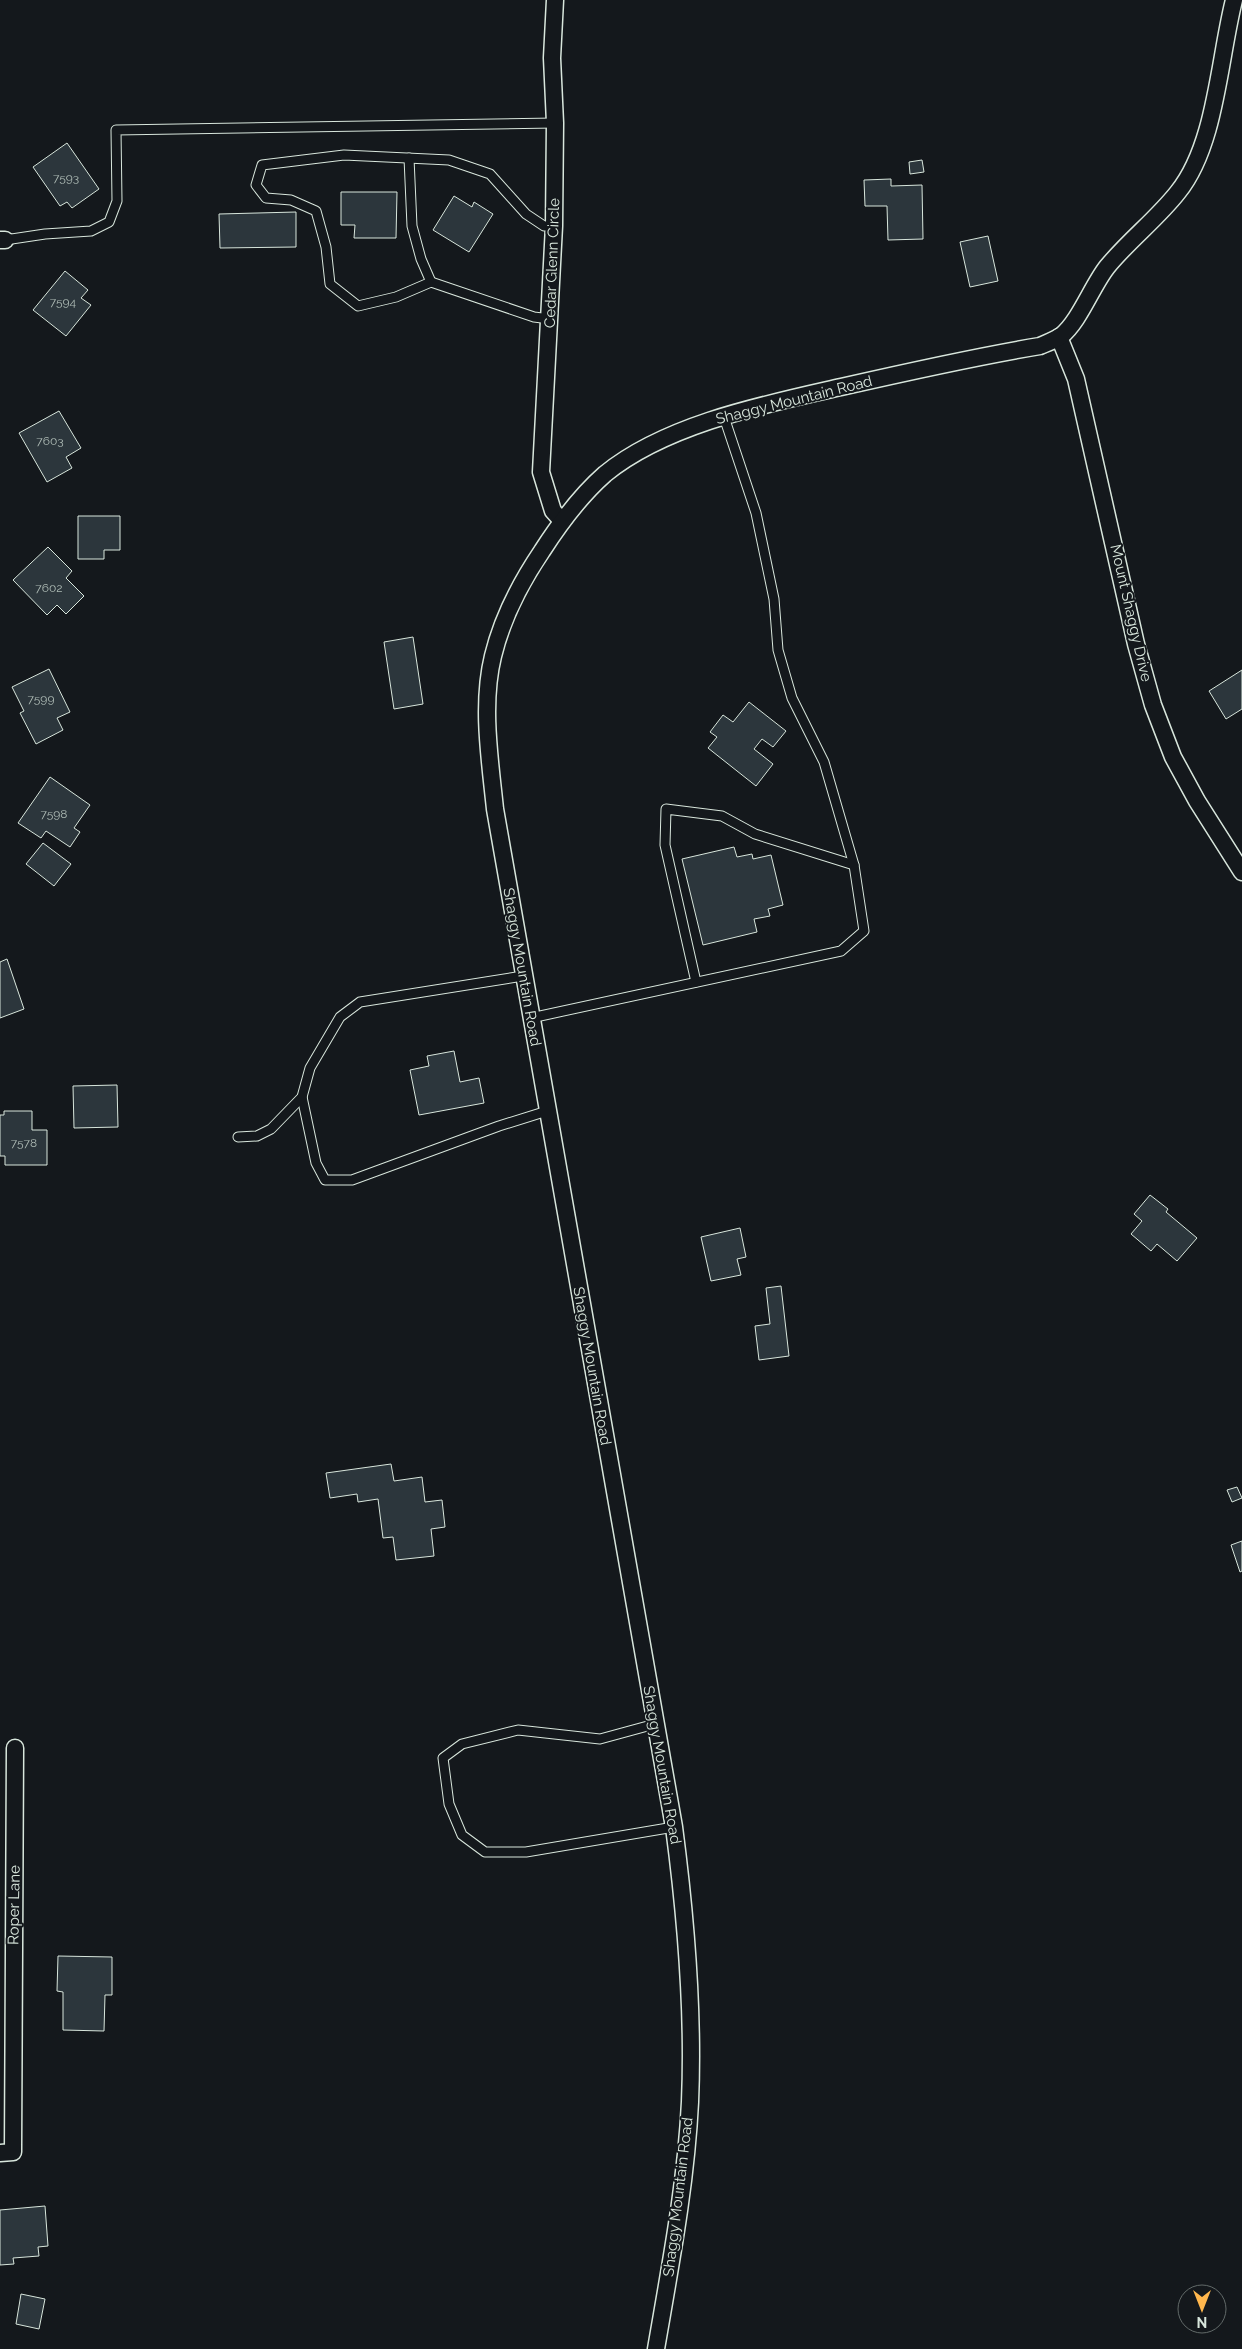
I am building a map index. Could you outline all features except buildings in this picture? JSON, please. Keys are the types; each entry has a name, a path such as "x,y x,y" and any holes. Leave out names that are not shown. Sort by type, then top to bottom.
{"street":[{"name":"Cedar Glenn Circle","path":"555,0 552,58 555,123 554,226 541,472 553,511 562,521"},
{"name":"Shaggy Mountain Road","path":"656,2349 682,2195 690,2103 690,1995 682,1888 674,1826 495,809 487,703 493,656 512,604 533,565 562,521 606,474 639,452 686,429 761,405 904,373 1040,346 1060,337 1070,327 1090,290 1108,266 1179,192 1192,170 1202,146 1212,112 1234,0"},
{"name":"Mount Shaggy Drive","path":"1060,337 1076,379 1136,644 1153,705 1173,757 1197,801 1242,872"},
{"name":"Roper Lane","path":"7,2153 7,1846 14,1748"}],"lane":[{"path":"2,240 43,234 91,231 109,222 117,201 116,130 555,123"},
{"path":"550,319 534,317 431,282 396,298 358,306 330,284 326,246 316,211 291,200 266,198 256,185 262,165 344,155 449,160 490,174 526,214 544,226 554,226"},
{"path":"410,158 412,226 421,259 431,282"},
{"path":"531,1018 841,951 864,931 854,865 824,762 792,698 778,650 774,599 756,513 724,416"},
{"path":"696,982 665,845 666,809 722,816 755,834 854,865"},
{"path":"523,976 360,1002 340,1018 310,1068 302,1097 316,1163 325,1180 352,1180 499,1126 547,1111"},
{"path":"238,1137 257,1136 271,1128 302,1097"},
{"path":"655,1724 600,1739 518,1730 462,1744 442,1758 449,1804 462,1835 485,1852 526,1852 674,1826"}]}
